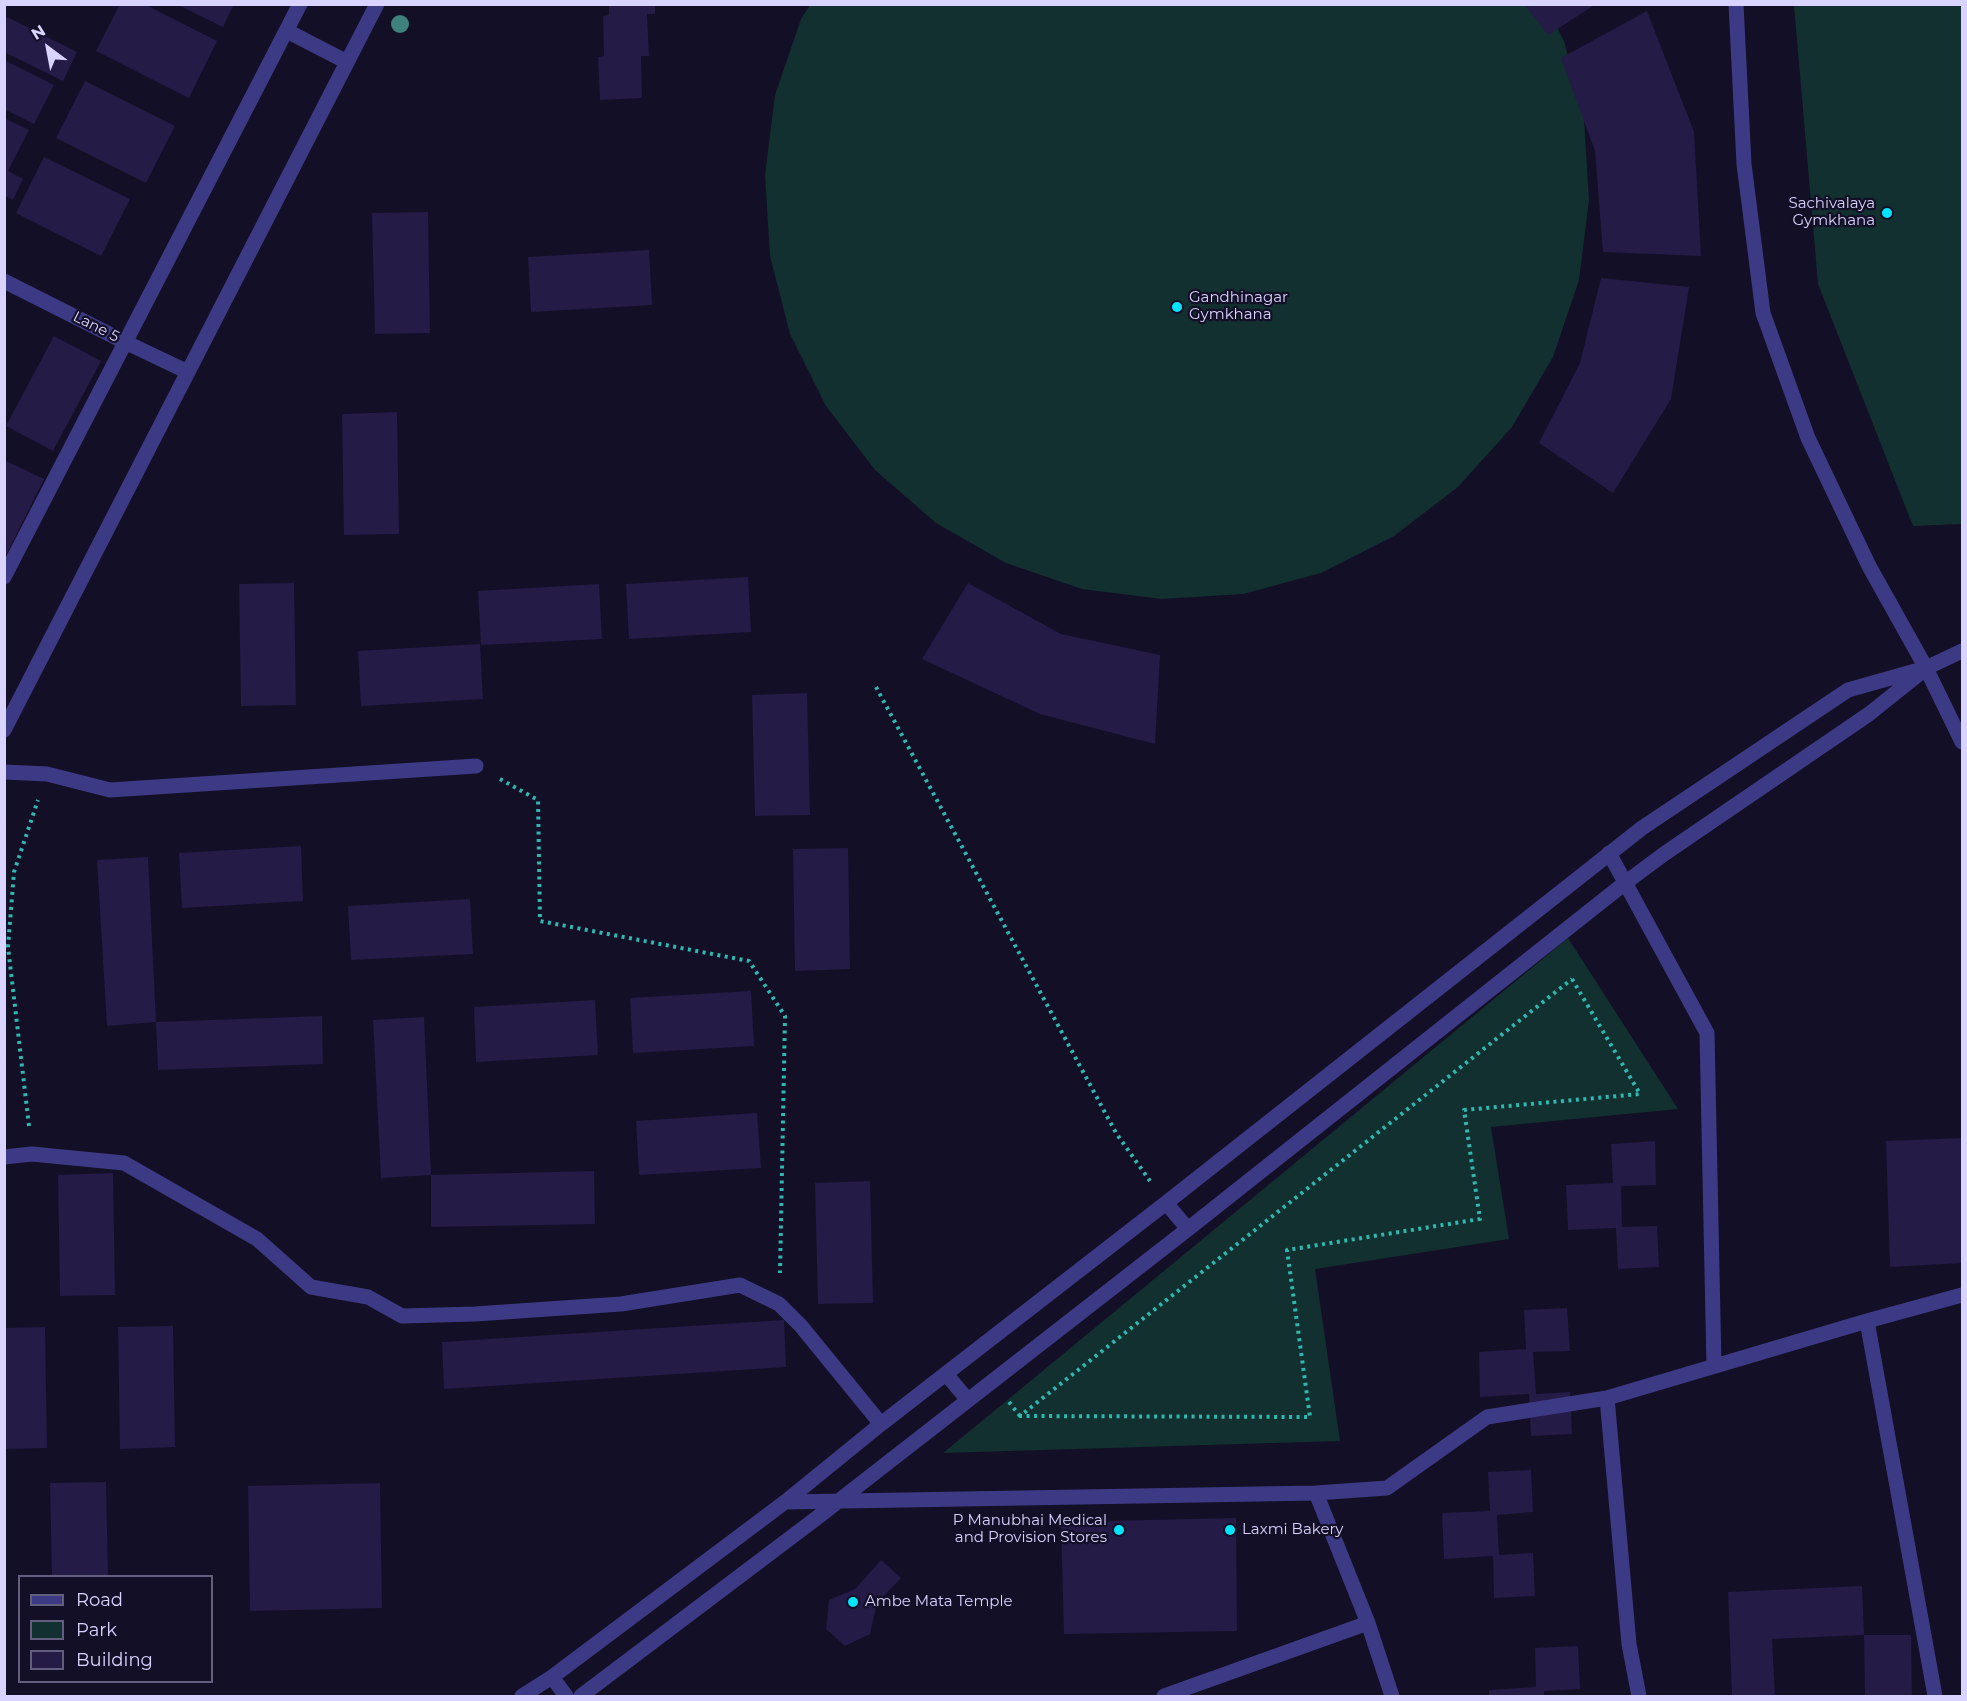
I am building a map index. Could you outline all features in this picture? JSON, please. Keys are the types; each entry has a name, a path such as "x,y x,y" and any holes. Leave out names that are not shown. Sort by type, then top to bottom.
{"street":[{"path":"4,577 300,4"},
{"path":"4,730 377,4"},
{"path":"1736,4 1744,164 1763,313 1808,438 1869,566 1926,669 1962,742"},
{"path":"286,31 347,62"},
{"name":"Lane 5","path":"4,281 188,372"},
{"path":"522,1696 552,1677 785,1502 1642,828 1848,690 1926,669 1962,651"},
{"path":"581,1696 838,1502 1625,883 1869,714 1926,669"},
{"path":"4,772 47,774 110,790 476,766"},
{"path":"1609,854 1707,1033 1714,1366"},
{"path":"4,1157 32,1154 124,1163 257,1239 311,1287 368,1297 402,1316 475,1314 621,1304 740,1285 780,1304 801,1326 881,1425"},
{"path":"1166,1203 1188,1228"},
{"path":"785,1502 1316,1493 1387,1488 1487,1417 1607,1398 1962,1295"},
{"path":"1867,1321 1935,1696"},
{"path":"946,1374 967,1399"},
{"path":"1607,1398 1629,1644 1639,1696"},
{"path":"1316,1493 1368,1623 1392,1696"},
{"path":"1164,1696 1368,1623"},
{"path":"552,1677 566,1696"}],"path":[{"path":"876,687 1116,1133 1166,1203"},
{"path":"476,766 538,800 540,921 749,961 785,1016 780,1304"},
{"path":"32,1154 9,947 14,872 47,774"},
{"path":"1572,979 1640,1094 1464,1110 1480,1219 1287,1250 1310,1417 1020,1416 1572,979"},
{"path":"1008,1400 1020,1416"}],"green space":[{"name":"Gandhinagar Gymkhana","path":"810,5 1545,5 1564,41 1584,119 1589,200 1579,280 1553,357 1512,427 1458,487 1394,536 1321,573 1243,594 1162,599 1082,589 1006,563 936,523 875,470 826,406 790,334 770,256 765,175 775,95 801,19"},
{"name":"Sachivalaya Gymkhana","path":"1794,5 1962,5 1962,524 1913,526 1818,284"},
{"path":"1568,938 1678,1109 1491,1127 1509,1239 1315,1269 1340,1441 943,1453"}],"building":[{"path":"120,4 144,4 217,41 189,98 96,51"},
{"path":"176,4 234,4 223,27"},
{"path":"609,4 655,4 655,14 647,14 649,56 641,56 642,98 600,100 598,57 604,56 603,16 609,15"},
{"path":"1524,4 1596,4 1548,35"},
{"path":"1647,11 1694,132 1701,256 1603,252 1595,151 1561,58"},
{"path":"7,17 77,52 63,81 4,52 4,23"},
{"path":"4,60 54,85 34,124 4,109"},
{"path":"85,81 175,126 146,183 56,138"},
{"path":"4,118 29,130 8,171 23,179 13,200 4,195"},
{"path":"44,157 130,199 101,256 16,213"},
{"path":"428,212 430,333 375,334 372,213"},
{"path":"649,250 652,305 531,312 528,257"},
{"path":"1601,278 1689,287 1671,399 1613,493 1539,443 1580,363"},
{"path":"54,336 101,361 53,451 6,426"},
{"path":"397,412 399,534 344,535 342,414"},
{"path":"4,460 44,479 4,559"},
{"path":"748,577 751,632 629,639 626,584"},
{"path":"294,583 296,705 241,706 239,584"},
{"path":"968,583 1061,634 1160,655 1155,744 1040,714 922,659"},
{"path":"599,584 602,639 481,645 478,591"},
{"path":"480,644 483,699 361,706 358,651"},
{"path":"807,693 810,815 755,816 752,695"},
{"path":"301,846 303,901 182,908 179,853"},
{"path":"848,848 850,969 795,971 793,849"},
{"path":"148,857 156,1022 107,1026 97,860"},
{"path":"470,899 473,954 351,960 348,906"},
{"path":"751,991 754,1046 633,1053 630,998"},
{"path":"595,1000 598,1055 476,1062 474,1007"},
{"path":"322,1016 323,1064 158,1070 156,1022"},
{"path":"424,1017 431,1175 381,1178 373,1020"},
{"path":"757,1113 761,1168 639,1175 636,1121"},
{"path":"1962,1138 1962,1263 1890,1267 1886,1141"},
{"path":"1655,1141 1656,1185 1621,1186 1622,1227 1657,1226 1659,1267 1618,1269 1616,1228 1568,1230 1566,1185 1613,1183 1611,1144"},
{"path":"594,1171 595,1224 431,1227 431,1175"},
{"path":"113,1173 115,1295 60,1296 58,1175"},
{"path":"870,1181 873,1303 818,1304 815,1183"},
{"path":"1567,1308 1570,1351 1533,1352 1536,1394 1570,1392 1572,1434 1531,1436 1529,1394 1480,1397 1479,1352 1526,1349 1524,1310"},
{"path":"784,1320 786,1367 444,1389 442,1342"},
{"path":"173,1326 175,1447 120,1449 118,1327"},
{"path":"45,1327 47,1448 4,1449 4,1328"},
{"path":"1531,1470 1533,1512 1497,1515 1499,1555 1533,1553 1535,1596 1494,1598 1493,1556 1444,1559 1442,1513 1490,1511 1488,1472"},
{"path":"106,1482 108,1575 52,1575 50,1483"},
{"path":"380,1483 382,1608 250,1611 248,1486"},
{"path":"1236,1518 1237,1631 1064,1634 1061,1522"},
{"name":"Ambe Mata Temple","path":"881,1560 901,1578 877,1603 870,1634 845,1646 826,1629 829,1600 855,1589"},
{"path":"1862,1586 1864,1635 1772,1639 1775,1696 1732,1696 1728,1592"},
{"path":"1864,1635 1911,1635 1912,1696 1865,1696"},
{"path":"1578,1646 1580,1689 1544,1691 1544,1696 1489,1696 1489,1690 1536,1687 1535,1648"}],"place":[{"name":"Sachivalaya Gymkhana","path":"1887,213"},
{"name":"Gandhinagar Gymkhana","path":"1177,307"},
{"name":"P Manubhai Medical and Provision Stores","path":"1119,1530"},
{"name":"Laxmi Bakery","path":"1230,1530"},
{"name":"Ambe Mata Temple","path":"853,1602"}]}
